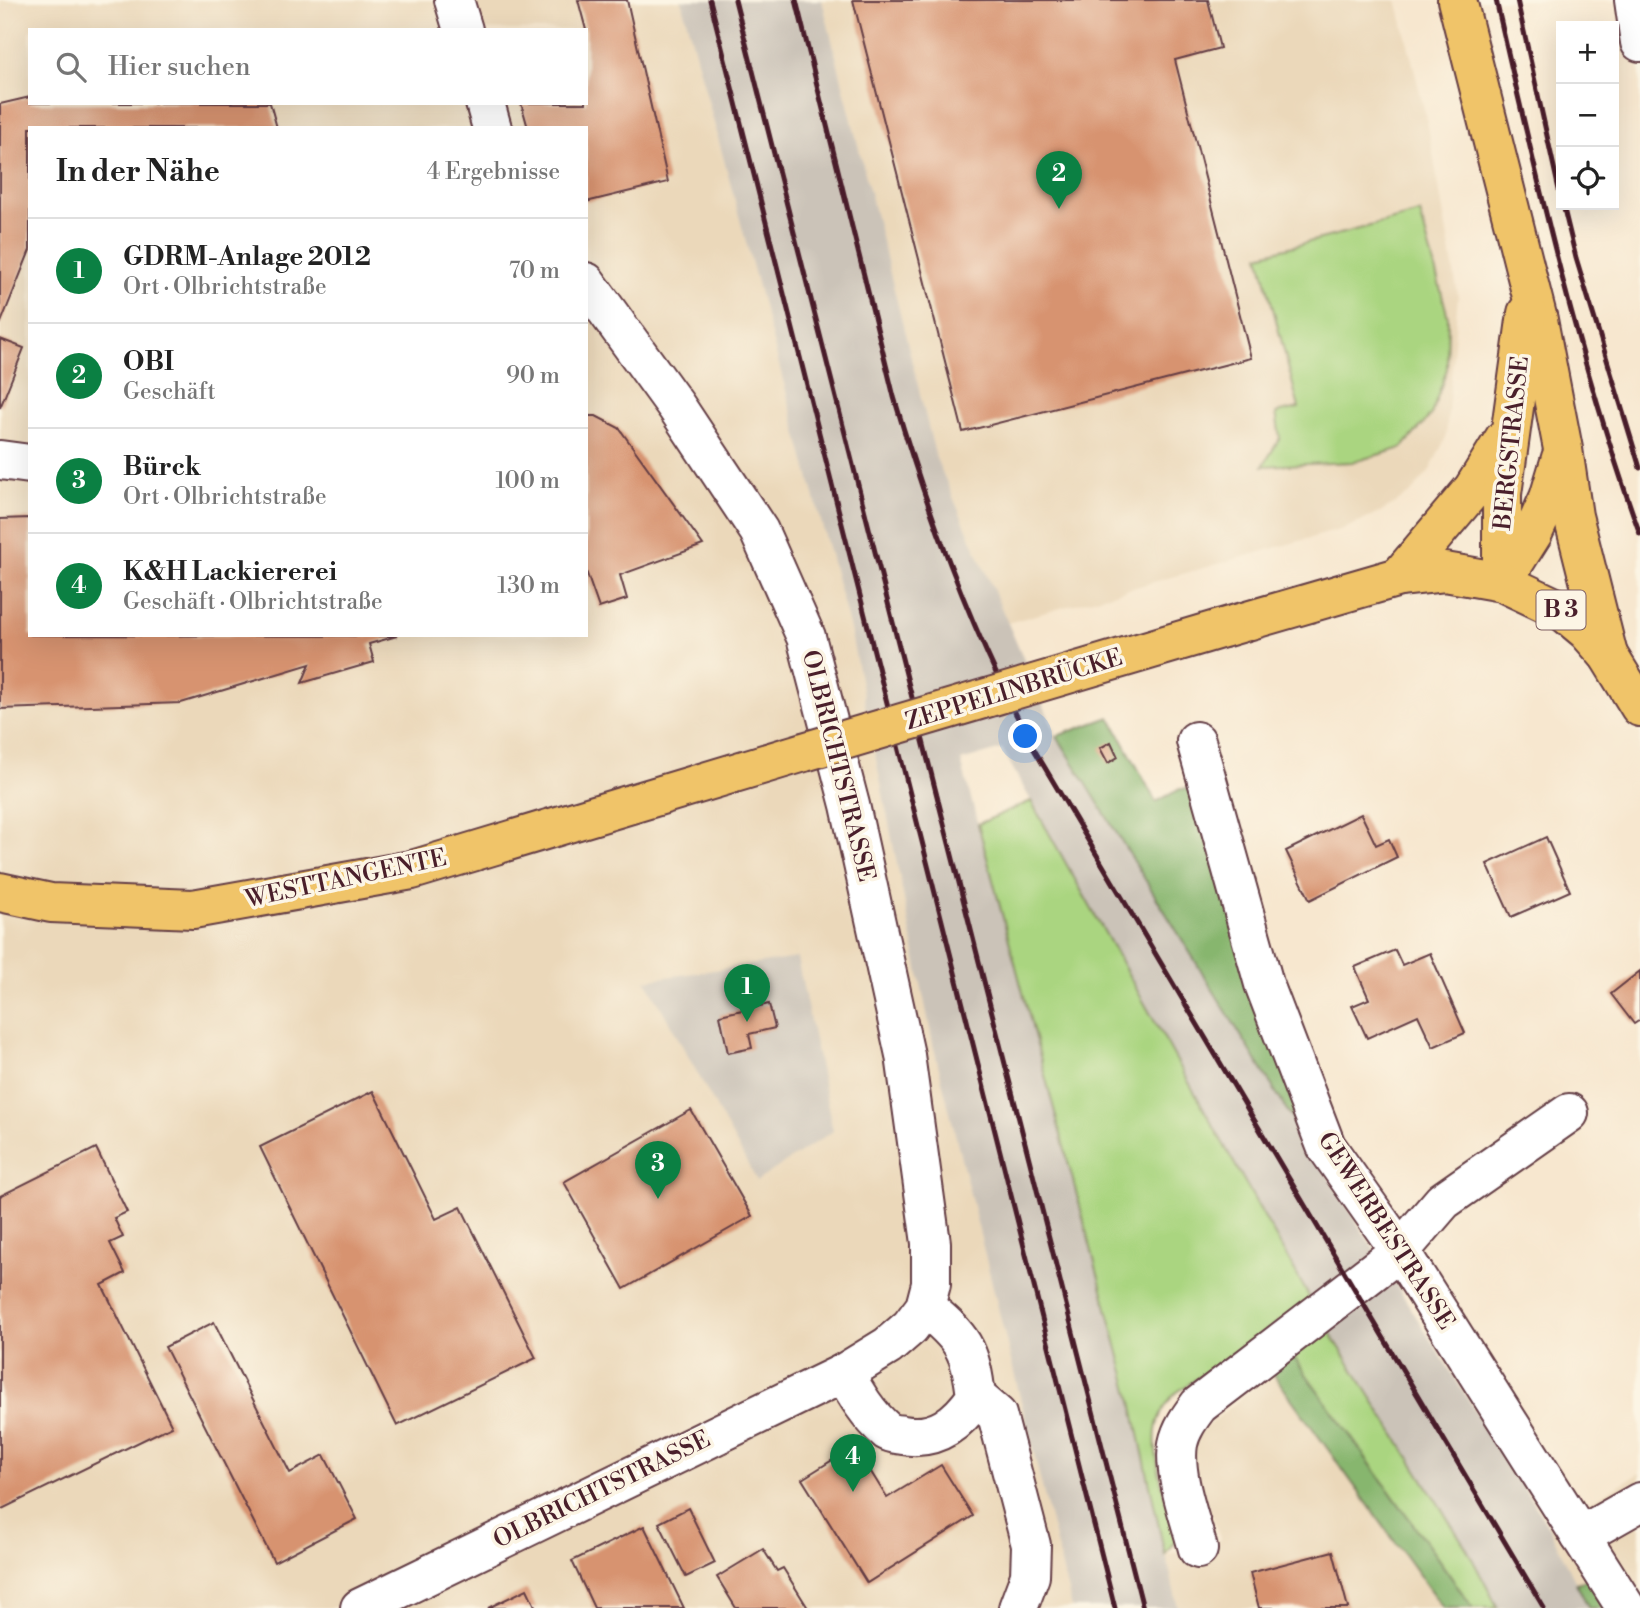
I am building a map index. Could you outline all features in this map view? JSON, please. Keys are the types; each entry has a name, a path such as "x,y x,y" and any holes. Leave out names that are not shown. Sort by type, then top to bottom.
{"main road":[{"name":"BERGSTRASSE","path":"1457,0 1530,291 1563,449 1549,498 1534,533 1502,582"},
{"name":"BERGSTRASSE","path":"1502,582 1502,494 1530,291"},
{"path":"1399,576 1473,489 1510,430"},
{"path":"1563,449 1573,516 1608,655"},
{"path":"1399,576 1445,572 1502,582"},
{"name":"ZEPPELINBRÜCKE","path":"804,752 1399,576"},
{"name":"B 3","path":"1502,582 1563,611 1587,631 1608,655 1640,706"},
{"name":"WESTTANGENTE","path":"0,892 51,903 193,909 412,870 804,752"}],"street":[{"path":"454,0 462,28"},
{"path":"1634,0 1640,42"},
{"path":"486,105 491,126"},
{"name":"OLBRICHTSTRASSE","path":"360,1608 844,1373 888,1346 909,1327 925,1307 931,1284 932,1243 905,1055 850,805 806,637 759,531 677,406 592,303"},
{"path":"0,460 28,464"},
{"name":"GEWERBESTRASSE","path":"1196,741 1264,984 1326,1146 1400,1251 1626,1608"},
{"path":"1198,1549 1179,1472 1178,1445 1185,1425 1199,1405 1400,1251 1443,1201 1569,1113"},
{"path":"844,1373 863,1405 889,1433 931,1436 945,1430 965,1413 976,1397 973,1367 964,1346 952,1329 925,1307"},
{"path":"976,1397 997,1415 1031,1545 1030,1576 1018,1608"},
{"path":"1580,1536 1640,1503"}],"shaded area":[{"path":"0,0 681,0 850,629 933,1044 1072,1608 0,1608"},
{"path":"681,0 822,0 936,458 1057,736 1315,1156 1548,1526 1589,1608 1498,1608 1467,1549 1311,1300 1002,749 961,761 1132,1402 1178,1608 1072,1608 933,1044 850,629"},
{"path":"822,0 1397,0 1427,121 1458,295 1446,437 1429,472 1411,493 1383,511 1346,528 1007,623 936,458"},
{"path":"797,958 833,1131 757,1181 646,980"},
{"path":"1272,1372 1443,1608 1178,1608 1165,1555 1221,1540 1185,1445"},
{"path":"1640,1473 1640,1608 1592,1579 1576,1583 1548,1526"}],"green space":[{"path":"1420,213 1448,317 1447,369 1431,415 1402,448 1353,462 1263,466 1280,438 1276,413 1299,408 1259,255"},
{"path":"1110,717 1156,802 1180,789 1189,789 1202,816 1315,1156 1057,736"},
{"path":"1031,801 1311,1300 1173,1395 1164,1409 1157,1425 1156,1451 1176,1539 1165,1555 1132,1402 978,824"},
{"path":"1328,1329 1467,1549 1498,1608 1473,1608 1293,1356"},
{"path":"1293,1356 1473,1608 1443,1608 1272,1372"},
{"path":"1592,1579 1611,1608 1589,1608 1576,1583"}],"building":[{"path":"578,0 627,0 668,182 588,202 588,126 527,126 522,105 588,105 588,28 585,28"},
{"path":"853,0 1208,0 1220,48 1175,60 1251,358 963,432"},
{"path":"28,97 28,105 271,105 276,126 28,126 28,255 0,325 0,104"},
{"path":"0,339 24,348 0,408"},
{"path":"588,416 596,416 619,428 703,545 620,575 627,599 599,608 588,577"},
{"path":"28,518 28,637 394,637 369,644 374,662 302,683 310,664 181,703 0,709 0,519"},
{"path":"1111,742 1118,757 1108,763 1100,748"},
{"path":"1361,814 1376,845 1389,839 1397,857 1310,900 1286,851"},
{"path":"1546,837 1570,891 1511,917 1487,864"},
{"path":"1395,950 1402,965 1430,953 1465,1033 1433,1047 1418,1015 1367,1038 1352,1006 1369,999 1355,967"},
{"path":"1640,971 1640,1020 1634,1024 1611,994"},
{"path":"769,1004 775,1028 749,1034 752,1048 728,1053 720,1015"},
{"path":"373,1091 436,1219 461,1207 536,1358 397,1426 260,1147"},
{"path":"691,1110 752,1216 624,1289 564,1182"},
{"path":"96,1148 127,1212 114,1218 123,1237 110,1243 125,1273 102,1285 172,1426 0,1510 0,1196"},
{"path":"214,1322 290,1473 324,1455 357,1519 274,1562 165,1347"},
{"path":"855,1446 887,1498 941,1465 973,1516 867,1583 802,1479"},
{"path":"688,1508 715,1563 686,1577 659,1523"},
{"path":"644,1526 684,1608 594,1608 572,1561"},
{"path":"763,1549 777,1571 783,1568 808,1608 736,1608 717,1577"},
{"path":"1333,1551 1348,1608 1259,1608 1250,1573"},
{"path":"527,1589 536,1608 488,1608"}],"railway":[{"path":"710,0 1115,1608"},
{"path":"735,0 1143,1608"},
{"path":"796,0 894,397 938,533 992,665 1035,751 1544,1608"},
{"path":"1496,0 1543,202 1578,336 1640,534"},
{"path":"1517,0 1556,176"},
{"path":"1564,210 1576,258 1640,468"}],"place":[{"name":"OBI","path":"1059,209"},
{"name":"GDRM-Anlage 2012","path":"747,1022"},
{"name":"Bürck","path":"658,1199"},
{"name":"K&H Lackiererei","path":"853,1492"}]}
